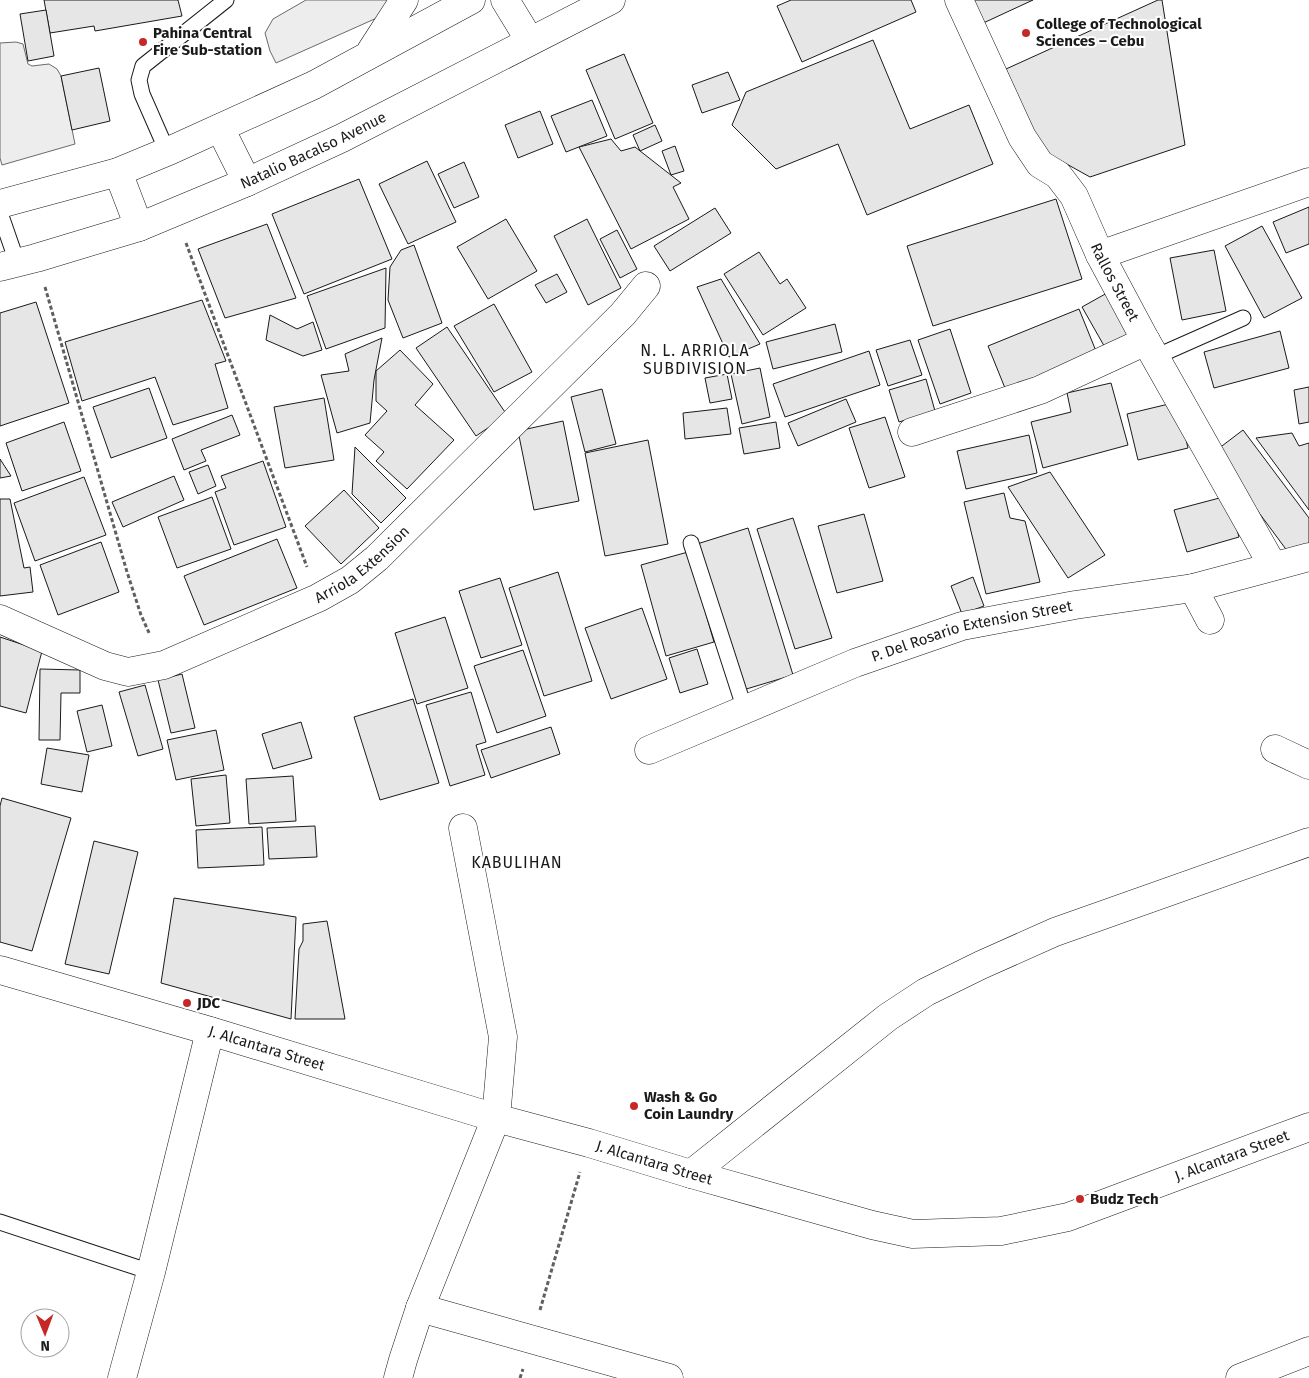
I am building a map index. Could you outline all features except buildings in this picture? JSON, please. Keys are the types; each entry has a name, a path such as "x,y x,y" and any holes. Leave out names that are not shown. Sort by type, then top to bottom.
{"street":[{"path":"369,55 404,0"},
{"path":"0,204 118,172 167,152 314,85 471,0"},
{"path":"505,0 530,40"},
{"name":"Natalio Bacalso Avenue","path":"18,262 138,227 247,182 342,138 611,0"},
{"name":"Rallos Street","path":"959,0 1022,137 1040,164 1058,175 1074,196 1100,255 1150,349 1273,566"},
{"path":"220,128 247,182"},
{"path":"118,172 138,227"},
{"path":"1100,255 1309,182"},
{"name":"Arriola Extension","path":"0,618 105,666 128,672 164,665 318,598 350,580 376,558 623,314 646,286"},
{"path":"912,432 1040,390 1150,349"},
{"name":"P. Del Rosario Extension Street","path":"649,750 856,663 962,626 1075,605 1193,588 1309,557"},
{"path":"1193,588 1210,620"},
{"path":"1275,749 1309,765"},
{"path":"398,1378 402,1360 420,1308 496,1118 503,1037 463,828"},
{"path":"691,1174 888,1017 926,992 981,964 1056,932 1309,842"},
{"name":"J. Alcantara Street","path":"0,970 210,1031 496,1118 872,1225 913,1234 1002,1231 1068,1217 1309,1127"},
{"path":"122,1378 151,1272 210,1031"},
{"path":"420,1308 668,1378"},
{"path":"1240,1378 1309,1351"}],"lane":[{"path":"167,152 142,94 139,80 143,66 226,0"},
{"path":"0,213 18,262"},
{"path":"1150,349 1243,318"},
{"path":"690,543 745,710"},
{"path":"0,1222 151,1272"}],"path":[{"path":"175,212 318,598"},
{"path":"18,262 141,615 164,665"},
{"path":"531,1339 589,1143"}],"shaded area":[{"path":"306,0 393,0 388,13 276,63 270,51 265,33 273,19"},
{"path":"16,42 23,44 28,64 32,66 49,64 57,69 61,76 75,144 2,165 0,158 0,43"}],"place":[{"name":"College of Technological Sciences – Cebu","path":"1026,33"},
{"name":"Pahina Central Fire Sub-station","path":"143,42"},
{"name":"JDC","path":"187,1003"},
{"name":"Wash & Go Coin Laundry","path":"634,1106"},
{"name":"Budz Tech","path":"1080,1199"}],"district":[{"name":"N. L. ARRIOLA SUBDIVISION","path":"695,359"},
{"name":"KABULIHAN","path":"517,862"}]}
